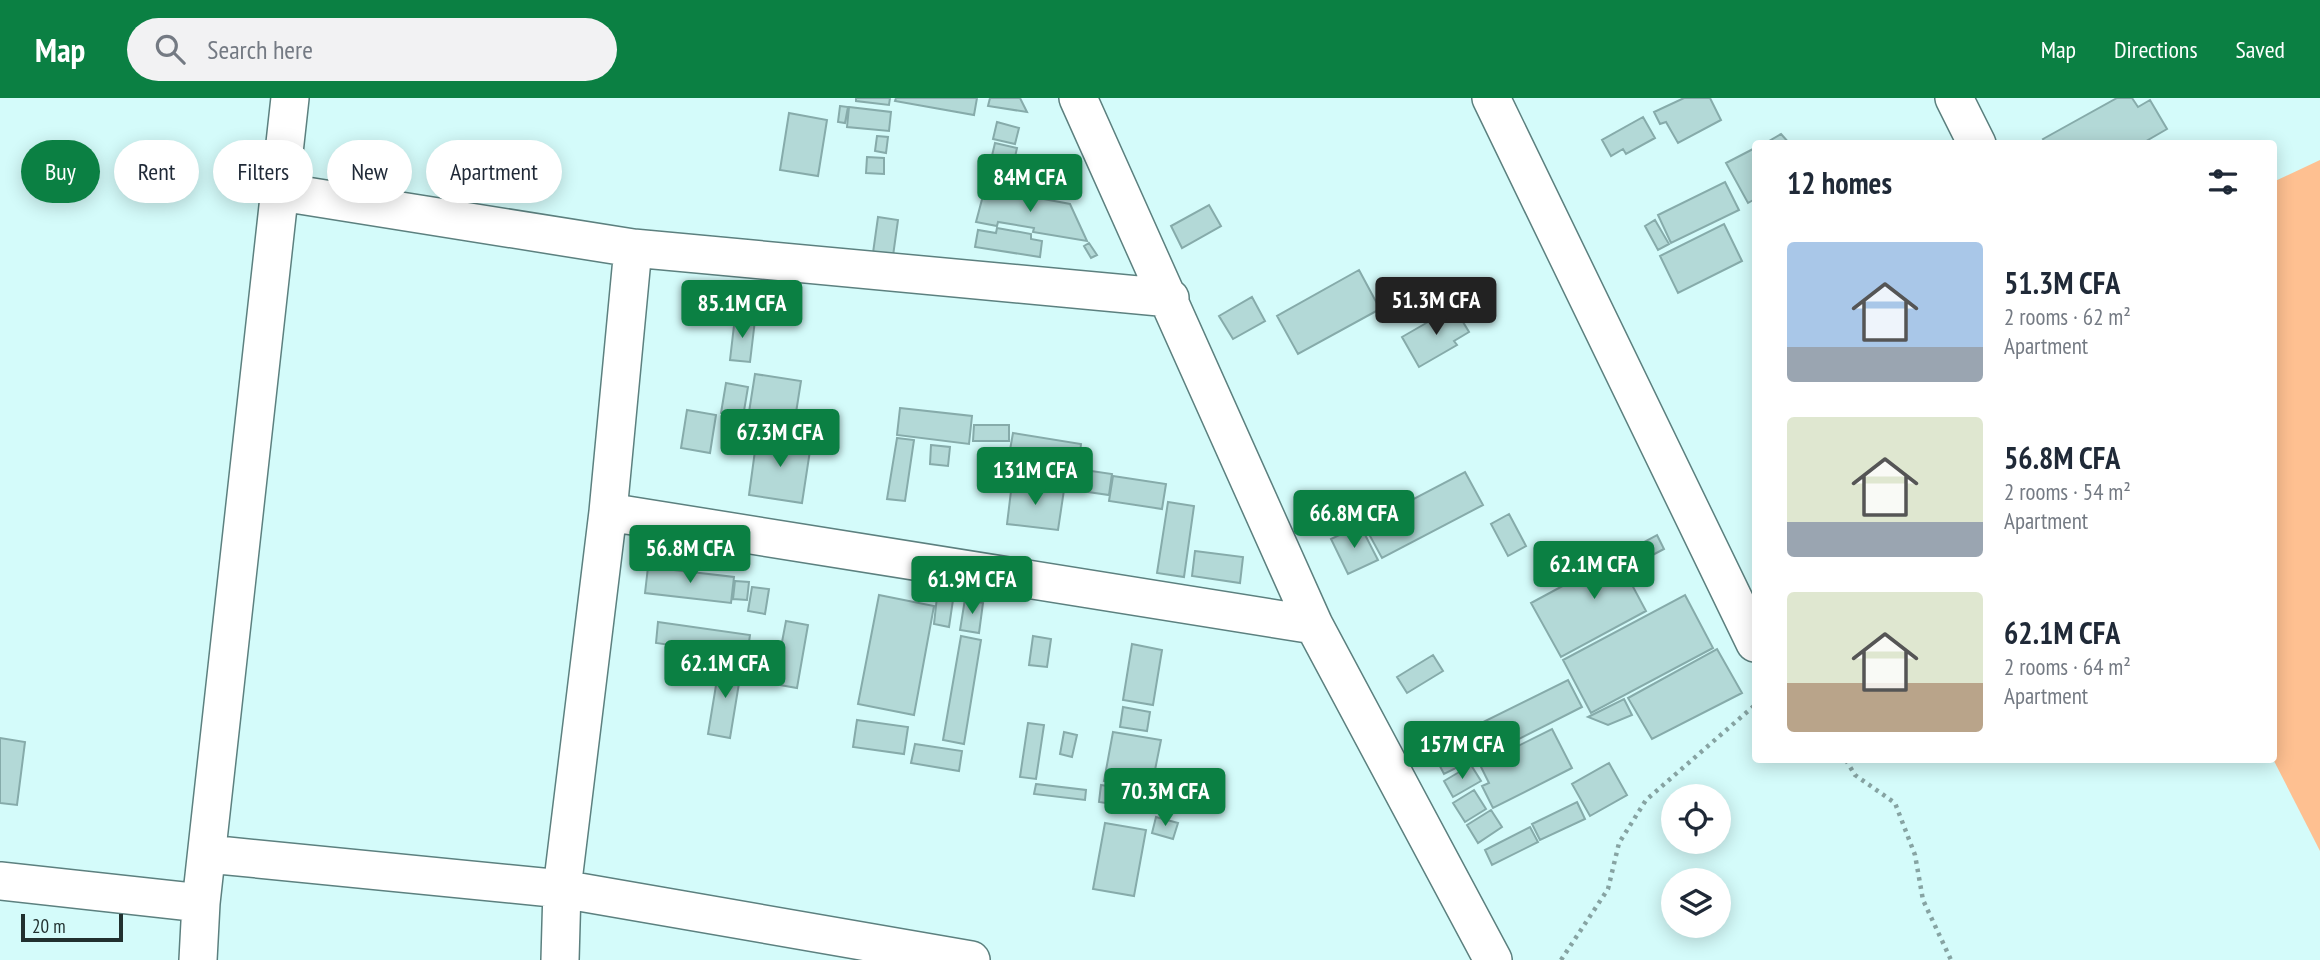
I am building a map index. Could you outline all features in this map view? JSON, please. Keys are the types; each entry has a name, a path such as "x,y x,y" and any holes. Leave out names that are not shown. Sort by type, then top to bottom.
{"street":[{"path":"286,140 290,98"},
{"path":"1077,98 1170,298 1314,625 1493,960"},
{"path":"1491,98 1752,637"},
{"path":"1954,98 1975,140"},
{"path":"313,197 633,248 1170,298"},
{"path":"198,960 201,903 280,203"},
{"path":"560,960 562,889 608,512 633,248"},
{"path":"608,512 1314,625"},
{"path":"208,854 562,889 971,960"},
{"path":"0,881 201,903"}],"path":[{"path":"1561,960 1608,890 1619,843 1646,800 1752,708"},
{"path":"1848,763 1855,775 1895,803 1915,855 1923,900 1951,960"}],"shaded area":[{"path":"2320,160 2320,851 2275,763 2277,180"}],"building":[{"path":"856,98 890,98 889,105 856,101"},
{"path":"896,98 977,98 974,115 895,101"},
{"path":"990,98 1020,98 1027,112 988,106"},
{"path":"1684,98 1710,98 1721,120 1678,143 1666,122 1660,124 1654,112"},
{"path":"2117,98 2132,98 2138,107 2150,100 2167,129 2148,140 2043,139"},
{"path":"840,106 848,107 845,123 838,122"},
{"path":"849,107 891,112 889,131 847,127"},
{"path":"789,113 827,120 818,176 780,170"},
{"path":"1643,117 1655,138 1626,154 1623,149 1611,156 1602,140"},
{"path":"997,122 1019,128 1015,144 993,139"},
{"path":"1781,134 1786,140 1771,140"},
{"path":"877,136 888,137 886,153 875,151"},
{"path":"995,143 1017,148 1013,166 1047,174 1042,193 986,181"},
{"path":"1752,150 1752,201 1748,203 1726,163"},
{"path":"867,157 884,158 884,174 866,173"},
{"path":"1725,182 1739,210 1671,243 1658,215"},
{"path":"985,188 1070,204 1087,241 1033,232 1034,228 998,222 997,226 976,222"},
{"path":"1209,205 1221,226 1182,248 1171,226"},
{"path":"878,217 898,220 892,263 872,260"},
{"path":"1655,220 1669,244 1658,250 1645,226"},
{"path":"1724,224 1742,261 1678,293 1660,256"},
{"path":"997,228 1031,234 1031,239 1042,241 1040,257 975,247 978,230 996,233"},
{"path":"1089,243 1097,255 1091,258 1084,246"},
{"path":"1359,270 1380,309 1298,354 1277,316"},
{"path":"1252,297 1265,321 1233,339 1219,316"},
{"path":"1454,307 1469,332 1454,341 1457,345 1419,367 1402,337"},
{"path":"735,317 755,320 750,362 730,360"},
{"path":"755,374 801,381 795,419 749,412"},
{"path":"726,383 748,387 743,417 721,413"},
{"path":"900,408 972,416 969,444 897,435"},
{"path":"687,410 716,415 710,453 681,448"},
{"path":"974,425 1009,425 1009,441 973,441"},
{"path":"1013,433 1081,444 1079,462 1010,450"},
{"path":"757,436 811,444 802,503 749,495"},
{"path":"897,438 914,440 905,501 887,499"},
{"path":"931,445 950,447 948,466 930,464"},
{"path":"1013,458 1067,465 1064,488 996,479 998,464 1012,466"},
{"path":"1071,468 1112,474 1109,495 1067,489"},
{"path":"1465,472 1483,505 1382,558 1364,525"},
{"path":"1113,476 1166,484 1162,509 1109,501"},
{"path":"1012,483 1064,490 1058,530 1007,524"},
{"path":"1168,502 1194,506 1184,577 1157,573"},
{"path":"1509,514 1526,546 1508,556 1491,524"},
{"path":"1360,525 1378,560 1348,574 1331,539"},
{"path":"1657,535 1664,549 1624,570 1646,611 1561,657 1531,603"},
{"path":"1195,551 1243,557 1240,583 1192,576"},
{"path":"648,567 734,577 731,603 645,593"},
{"path":"735,581 749,582 747,600 733,599"},
{"path":"752,587 769,589 765,614 748,611"},
{"path":"879,595 934,606 914,715 858,704"},
{"path":"1685,595 1713,648 1591,713 1563,660"},
{"path":"937,597 953,600 949,627 934,624"},
{"path":"965,599 983,603 979,633 960,630"},
{"path":"786,621 808,625 797,688 774,684"},
{"path":"658,622 750,635 747,656 656,643"},
{"path":"961,636 981,640 964,744 943,740"},
{"path":"1033,636 1051,639 1047,667 1029,665"},
{"path":"1132,644 1162,650 1153,705 1123,700"},
{"path":"1717,649 1742,693 1652,739 1628,698"},
{"path":"1433,655 1443,671 1407,693 1397,677"},
{"path":"720,661 742,665 730,738 708,734"},
{"path":"1568,680 1582,707 1475,761 1461,733"},
{"path":"1624,699 1632,715 1608,725 1588,717"},
{"path":"1123,707 1150,712 1147,731 1120,727"},
{"path":"857,720 908,727 904,754 853,747"},
{"path":"1028,723 1044,725 1036,779 1020,777"},
{"path":"1552,729 1572,768 1493,808 1482,786 1489,783 1480,765"},
{"path":"1064,732 1077,735 1072,757 1060,754"},
{"path":"1113,732 1161,740 1151,790 1104,781"},
{"path":"0,738 25,742 17,805 0,803"},
{"path":"1461,739 1472,760 1444,774 1433,753"},
{"path":"915,744 962,751 959,771 911,763"},
{"path":"1609,763 1627,795 1590,816 1572,784"},
{"path":"1471,765 1481,781 1453,797 1444,781"},
{"path":"1036,784 1086,790 1085,800 1034,794"},
{"path":"1101,785 1158,794 1156,811 1099,802"},
{"path":"1474,790 1486,809 1465,822 1453,803"},
{"path":"1577,802 1585,819 1540,840 1532,824"},
{"path":"1491,810 1502,827 1478,843 1467,825"},
{"path":"1156,817 1178,823 1173,839 1152,833"},
{"path":"1105,823 1146,830 1134,896 1093,889"},
{"path":"1530,827 1538,842 1492,865 1485,850"}]}
